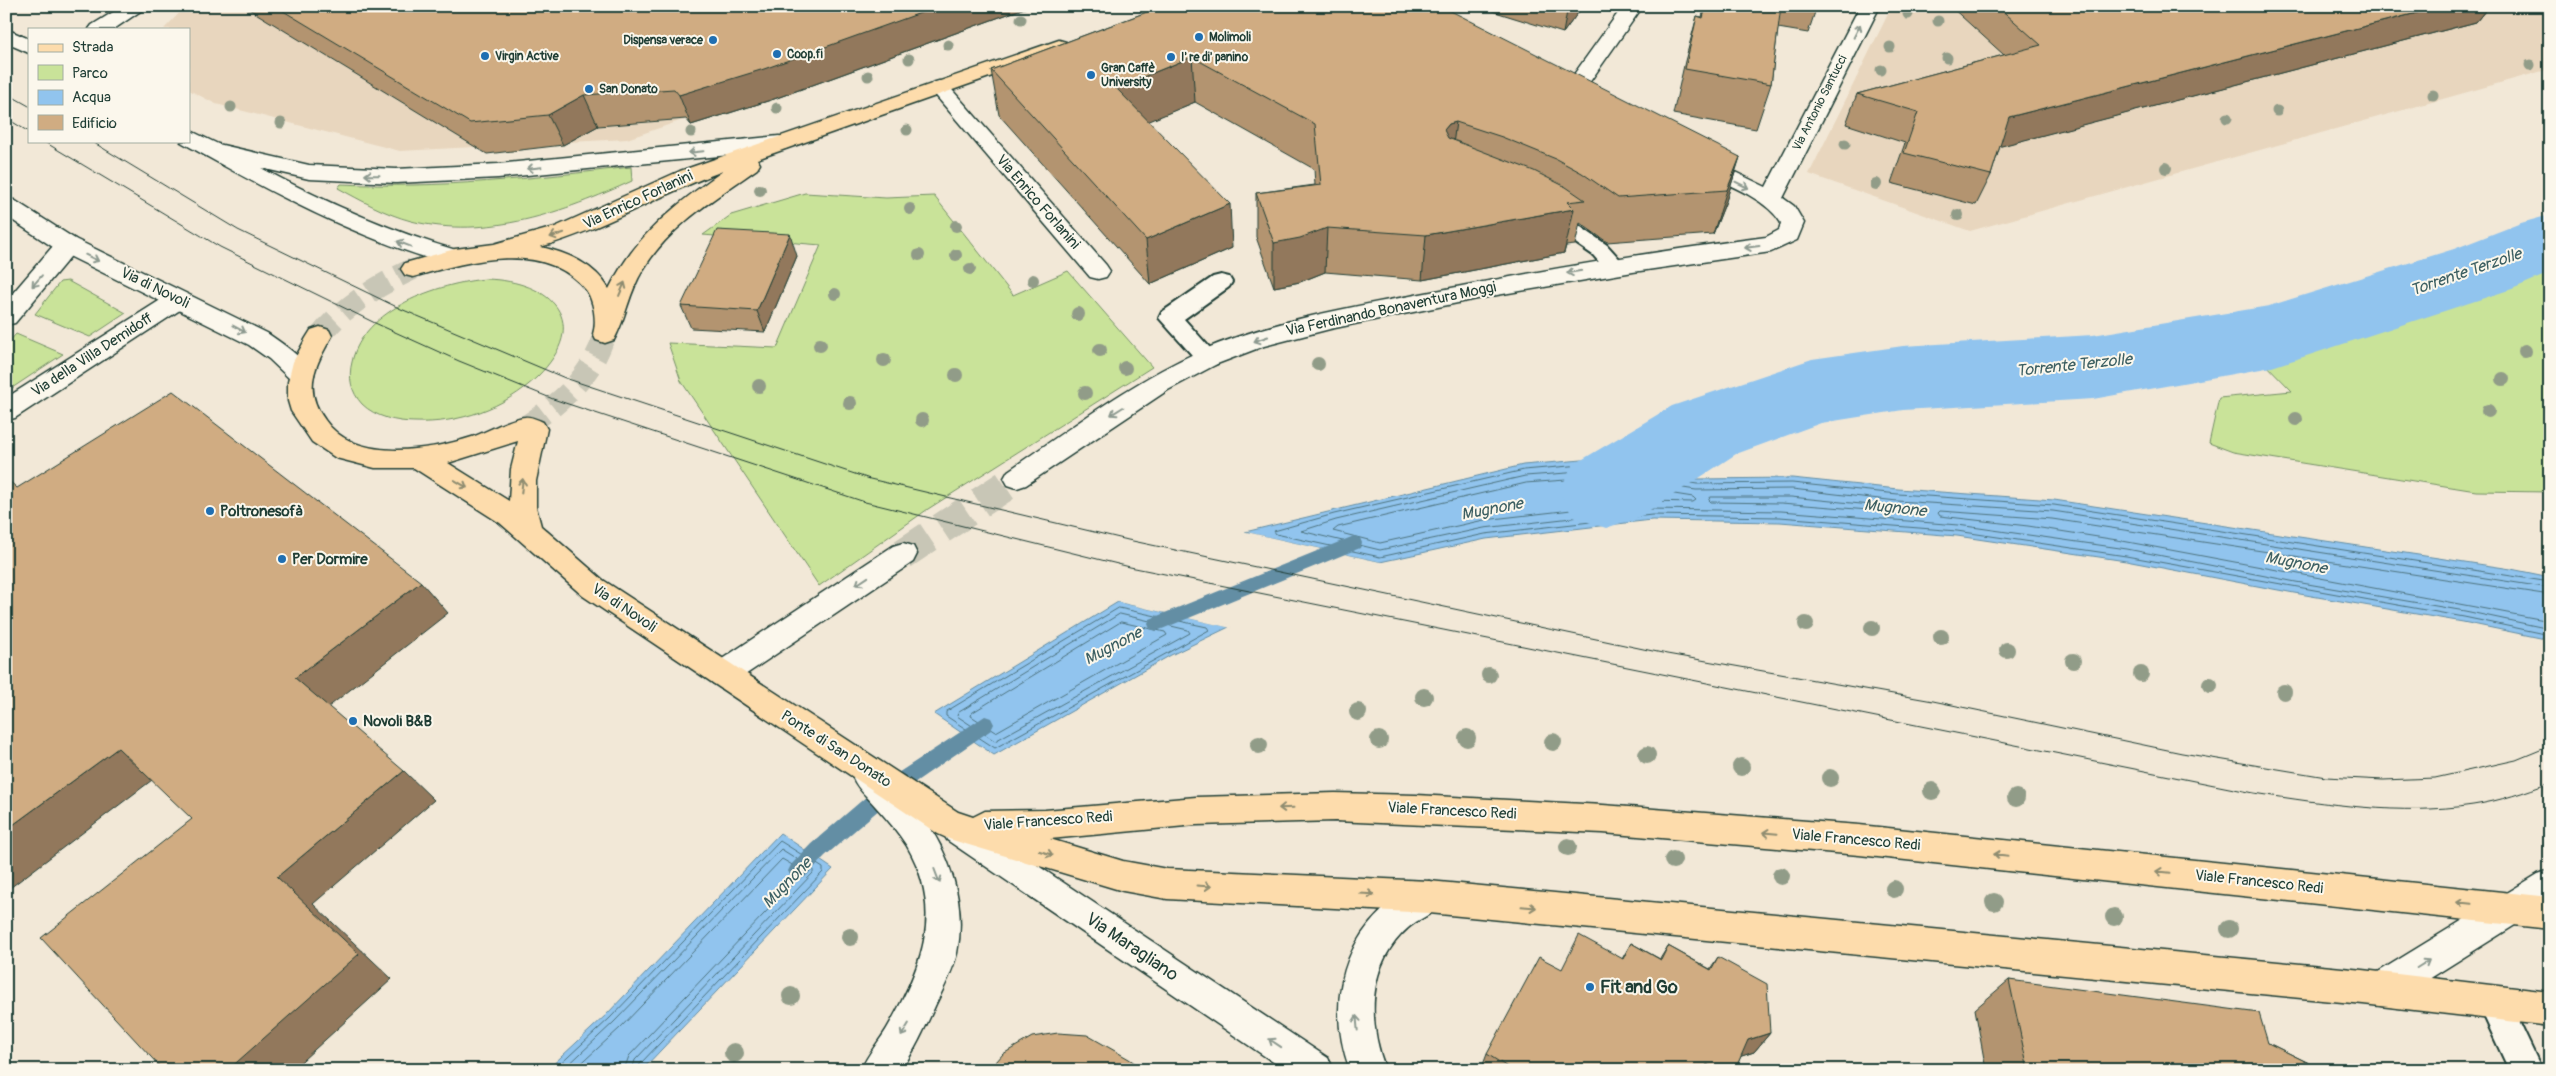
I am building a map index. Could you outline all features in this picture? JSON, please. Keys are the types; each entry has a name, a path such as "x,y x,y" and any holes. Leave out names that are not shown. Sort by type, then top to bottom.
{"main road":[{"name":"Via Enrico Forlanini","path":"495,251 562,233 595,220 688,176 1081,38"},
{"name":"Via Enrico Forlanini","path":"495,251 540,255 567,264 580,272 593,284 602,298 606,313 605,334 622,287 637,260 656,237 678,214 779,143"},
{"path":"413,269 451,257 495,251"},
{"name":"Via di Novoli","path":"320,336 311,350 301,375 301,400 304,410 314,427 330,441 346,449 372,456 419,458 456,453 530,427 520,500 523,517 530,533"},
{"name":"Via di Novoli","path":"419,458 498,507 593,588 723,674"},
{"name":"Ponte di San Donato","path":"723,674 825,742"},
{"name":"Viale Francesco Redi","path":"935,824 999,828 1196,811 1335,807 1416,809 1603,819 1859,840 2550,913"},
{"name":"Viale Francesco Redi","path":"935,824 1123,876 1167,884 1429,898 2382,989 2550,1009"}],"street":[{"path":"101,28 138,6"},
{"path":"1568,98 1633,6"},
{"name":"Via Antonio Santucci","path":"1771,199 1870,6"},
{"path":"6,35 28,46"},
{"name":"Via Enrico Forlanini","path":"939,87 1098,271"},
{"path":"190,138 376,234 411,247 451,257"},
{"path":"214,150 310,172 416,175 498,171 779,143"},
{"path":"1683,155 1771,199"},
{"name":"Via Ferdinando Bonaventura Moggi","path":"1017,478 1112,414 1208,358 1268,336 1313,324 1486,288 1614,265 1771,244 1787,239 1794,228 1790,214 1771,199"},
{"name":"Via di Novoli","path":"6,205 68,245 258,339 278,352 301,375"},
{"path":"6,317 68,245"},
{"name":"Via della Villa Demidoff","path":"6,411 178,300"},
{"path":"723,674 903,554"},
{"path":"825,742 876,785 935,824 930,856 940,884 944,917 940,952 914,1015 879,1070"},
{"name":"Via Maragliano","path":"935,824 1316,1070"},
{"path":"2382,989 2550,885"},
{"path":"1368,1070 1362,1058 1356,1000 1364,960 1376,939 1393,920 1408,908 1429,898"}],"lane":[{"path":"1529,208 1555,218 1600,250 1614,265"},
{"path":"1208,358 1183,335 1170,318 1221,282"},
{"path":"2494,1002 2526,1070"}],"shaded area":[{"name":"San Donato","path":"186,6 1017,6 627,139 400,151 216,104 190,91 190,28 165,28"},
{"path":"1892,6 2550,6 2550,69 1970,231 1809,174"}],"green space":[{"path":"631,167 632,181 580,203 525,220 497,225 440,226 411,221 383,211 338,188 341,184 414,185 486,182"},
{"path":"805,193 886,198 934,196 1013,295 1068,271 1152,367 928,509 819,586 681,381 668,343 777,348 821,245 703,235 731,215"},
{"path":"2550,252 2550,492 2476,491 2233,452 2209,443 2219,398 2292,391 2258,356"},
{"path":"486,279 530,287 546,296 557,308 563,322 562,339 554,357 537,377 524,388 496,405 464,417 431,422 401,421 367,409 358,399 353,389 351,368 359,343 371,327 406,302 426,293 447,286"},
{"path":"68,281 126,313 90,337 35,314 60,282"},
{"path":"16,334 63,354 6,392 6,345"}],"water":[{"path":"1582,460 1697,479 1792,478 1898,489 2054,500 2511,569 2550,577 2550,640 2463,622 2294,593 2126,561 1957,536 1780,522 1652,520 1486,539 1380,562 1245,532 1523,465"},
{"path":"1118,602 1229,627 1171,655 994,755 934,714"},
{"path":"780,833 833,869 642,1070 547,1070 606,1015"}],"pier":[{"path":"1242,531 1386,563 1380,564 1244,534"},
{"path":"1119,600 1229,625 1231,628 1114,601"}],"building":[{"name":"San Donato","path":"275,6 940,6 764,69 679,95 674,89 584,95 548,115 470,123"},
{"path":"1163,6 1441,6 1740,157 1727,190 1618,198 1582,173 1556,159 1502,137 1456,122 1449,124 1444,130 1448,138 1534,171 1566,187 1585,200 1567,202 1574,209 1426,235 1327,228 1300,238 1274,243 1256,193 1321,185 1315,124 1192,57 1116,88 1230,204 1146,240 991,70"},
{"path":"1706,6 1781,6 1771,84 1685,69 1697,16 1703,18"},
{"path":"1997,6 2444,6 2009,117 1991,175 1904,153 1918,112 1857,94 2041,45"},
{"path":"717,230 790,234 757,311 681,306"},
{"path":"173,391 421,582 295,678 404,771 277,877 359,954 228,1070 163,1070 41,938 192,819 118,748 6,830 6,478 17,488"},
{"path":"1579,935 1623,959 1631,943 1661,960 1668,946 1711,970 1718,957 1767,984 1770,1033 1748,1040 1735,1070 1717,1070 1707,1064 1704,1070 1512,1070 1487,1054 1539,957 1562,969"},
{"path":"2009,980 2259,1013 2268,1043 2323,1070 2028,1070"},
{"path":"1058,1033 1087,1035 1145,1070 989,1070 1003,1054 1032,1037"}],"waterway":[{"name":"Torrente Terzolle","path":"1606,491 1704,430 1812,392 1903,378 2093,367 2272,336 2483,269 2550,242"},
{"name":"Mugnone","path":"1156,624 1354,543"},
{"name":"Mugnone","path":"798,871 818,850 888,790 985,724"}],"tunnel":[{"path":"320,336 340,315 362,297 413,269"},
{"path":"526,426 552,407 574,387 592,363 605,334"},
{"path":"903,554 1017,478"}],"tram line":[{"path":"6,93 28,105"},
{"path":"6,118 28,131"},
{"path":"45,142 220,247 375,323 459,361 553,399 865,502 1130,567 2254,793 2336,805 2418,809 2473,805 2512,796 2550,783"},
{"path":"93,142 238,230 401,309 565,378 870,479 1128,540 1667,654 1933,701 2182,753 2326,777 2383,780 2435,778 2516,760 2550,746"}],"place":[{"name":"Molimoli","path":"1199,37"},
{"name":"Dispensa verace","path":"713,40"},
{"name":"Coop.fi","path":"777,54"},
{"name":"Virgin Active","path":"485,56"},
{"name":"I' re di' panino","path":"1171,57"},
{"name":"Gran Caffè University","path":"1091,75"},
{"name":"San Donato","path":"589,89"},
{"name":"Poltronesofà","path":"210,511"},
{"name":"Per Dormire","path":"282,559"},
{"name":"Novoli B&B","path":"353,721"},
{"name":"Fit and Go","path":"1590,987"}]}
